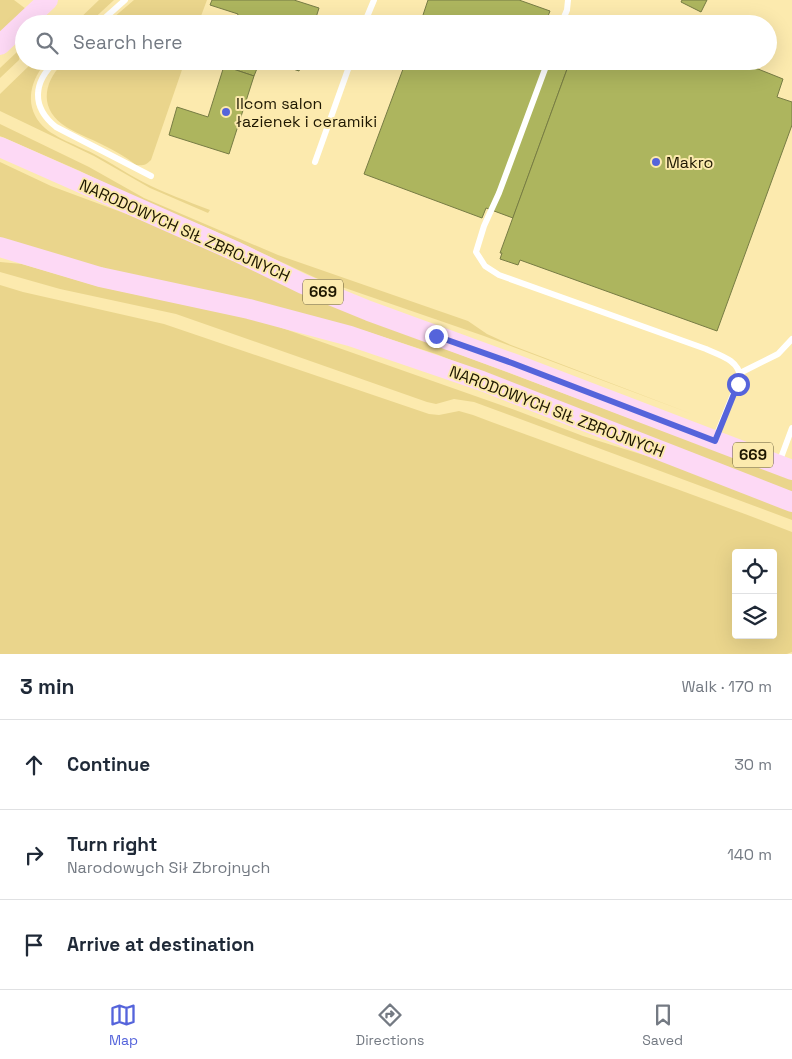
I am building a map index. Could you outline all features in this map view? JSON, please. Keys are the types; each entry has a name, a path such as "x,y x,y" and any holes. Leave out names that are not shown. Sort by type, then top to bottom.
{"main road":[{"path":"22,0 32,4 45,2"},
{"path":"31,15 45,2"},
{"path":"0,45 15,31"},
{"name":"NARODOWYCH SIŁ ZBROJNYCH","path":"0,147 369,312 512,363 786,467"},
{"name":"NARODOWYCH SIŁ ZBROJNYCH","path":"0,247 100,277 249,309 350,336 482,381 792,502"}],"lane":[{"path":"108,15 125,0"},
{"path":"368,15 374,0"},
{"path":"565,15 568,0"},
{"path":"49,70 38,87 38,100 47,120 56,128 151,176"},
{"path":"315,162 348,70"},
{"path":"545,70 499,193 484,226 476,252 485,266 499,275 706,349 736,365 740,372 740,377 715,441"},
{"path":"740,372 778,354 792,339"},
{"path":"786,467 792,428"}],"shaded area":[{"path":"0,0 14,0 26,9 20,15 15,15 15,20 0,35"},
{"path":"99,0 114,0 98,15 83,15"},
{"path":"134,0 207,0 201,15 116,15"},
{"path":"15,54 15,64 0,78 0,68"},
{"path":"25,70 40,70 32,91 32,107 40,123 51,133 102,158 151,186 210,210 208,213 150,188 94,156 0,111 0,94"},
{"path":"57,70 182,70 151,160 144,165 136,165 98,142 62,124 54,117 47,101 47,92"},
{"path":"0,124 89,167 144,198 278,255 468,321 487,334 511,345 692,414 484,336 316,278 0,136"},
{"path":"0,162 51,186 175,232 440,347 792,479 792,492 436,354 365,331 103,271 0,239"},
{"path":"0,262 22,264 97,286 265,322 515,410 583,436 688,469 792,509 792,520 474,402 454,399 436,404 427,402 176,314 60,289 0,272"},
{"path":"0,285 164,324 429,414 439,415 459,411 473,415 792,532 792,652 787,654 0,654"}],"building":[{"path":"212,0 294,0 319,8 317,15 238,15 210,5"},
{"path":"428,0 519,0 550,11 548,15 423,15"},
{"path":"682,0 707,0 701,12 681,2"},
{"name":"Ilcom salon łazienek i ceramiki","path":"223,70 236,70 254,76 229,154 169,135 177,107 208,117"},
{"path":"236,70 256,70 254,76"},
{"path":"403,70 567,70 513,218 486,208 482,218 364,174"},
{"name":"Makro","path":"567,70 760,70 783,79 777,97 792,102 792,125 717,331 520,260 518,265 500,259 502,253 500,253"}],"place":[{"name":"Ilcom salon łazienek i ceramiki","path":"226,112"},
{"name":"Makro","path":"656,162"}],"route":[{"path":"436,336 715,441 738,384"}]}
